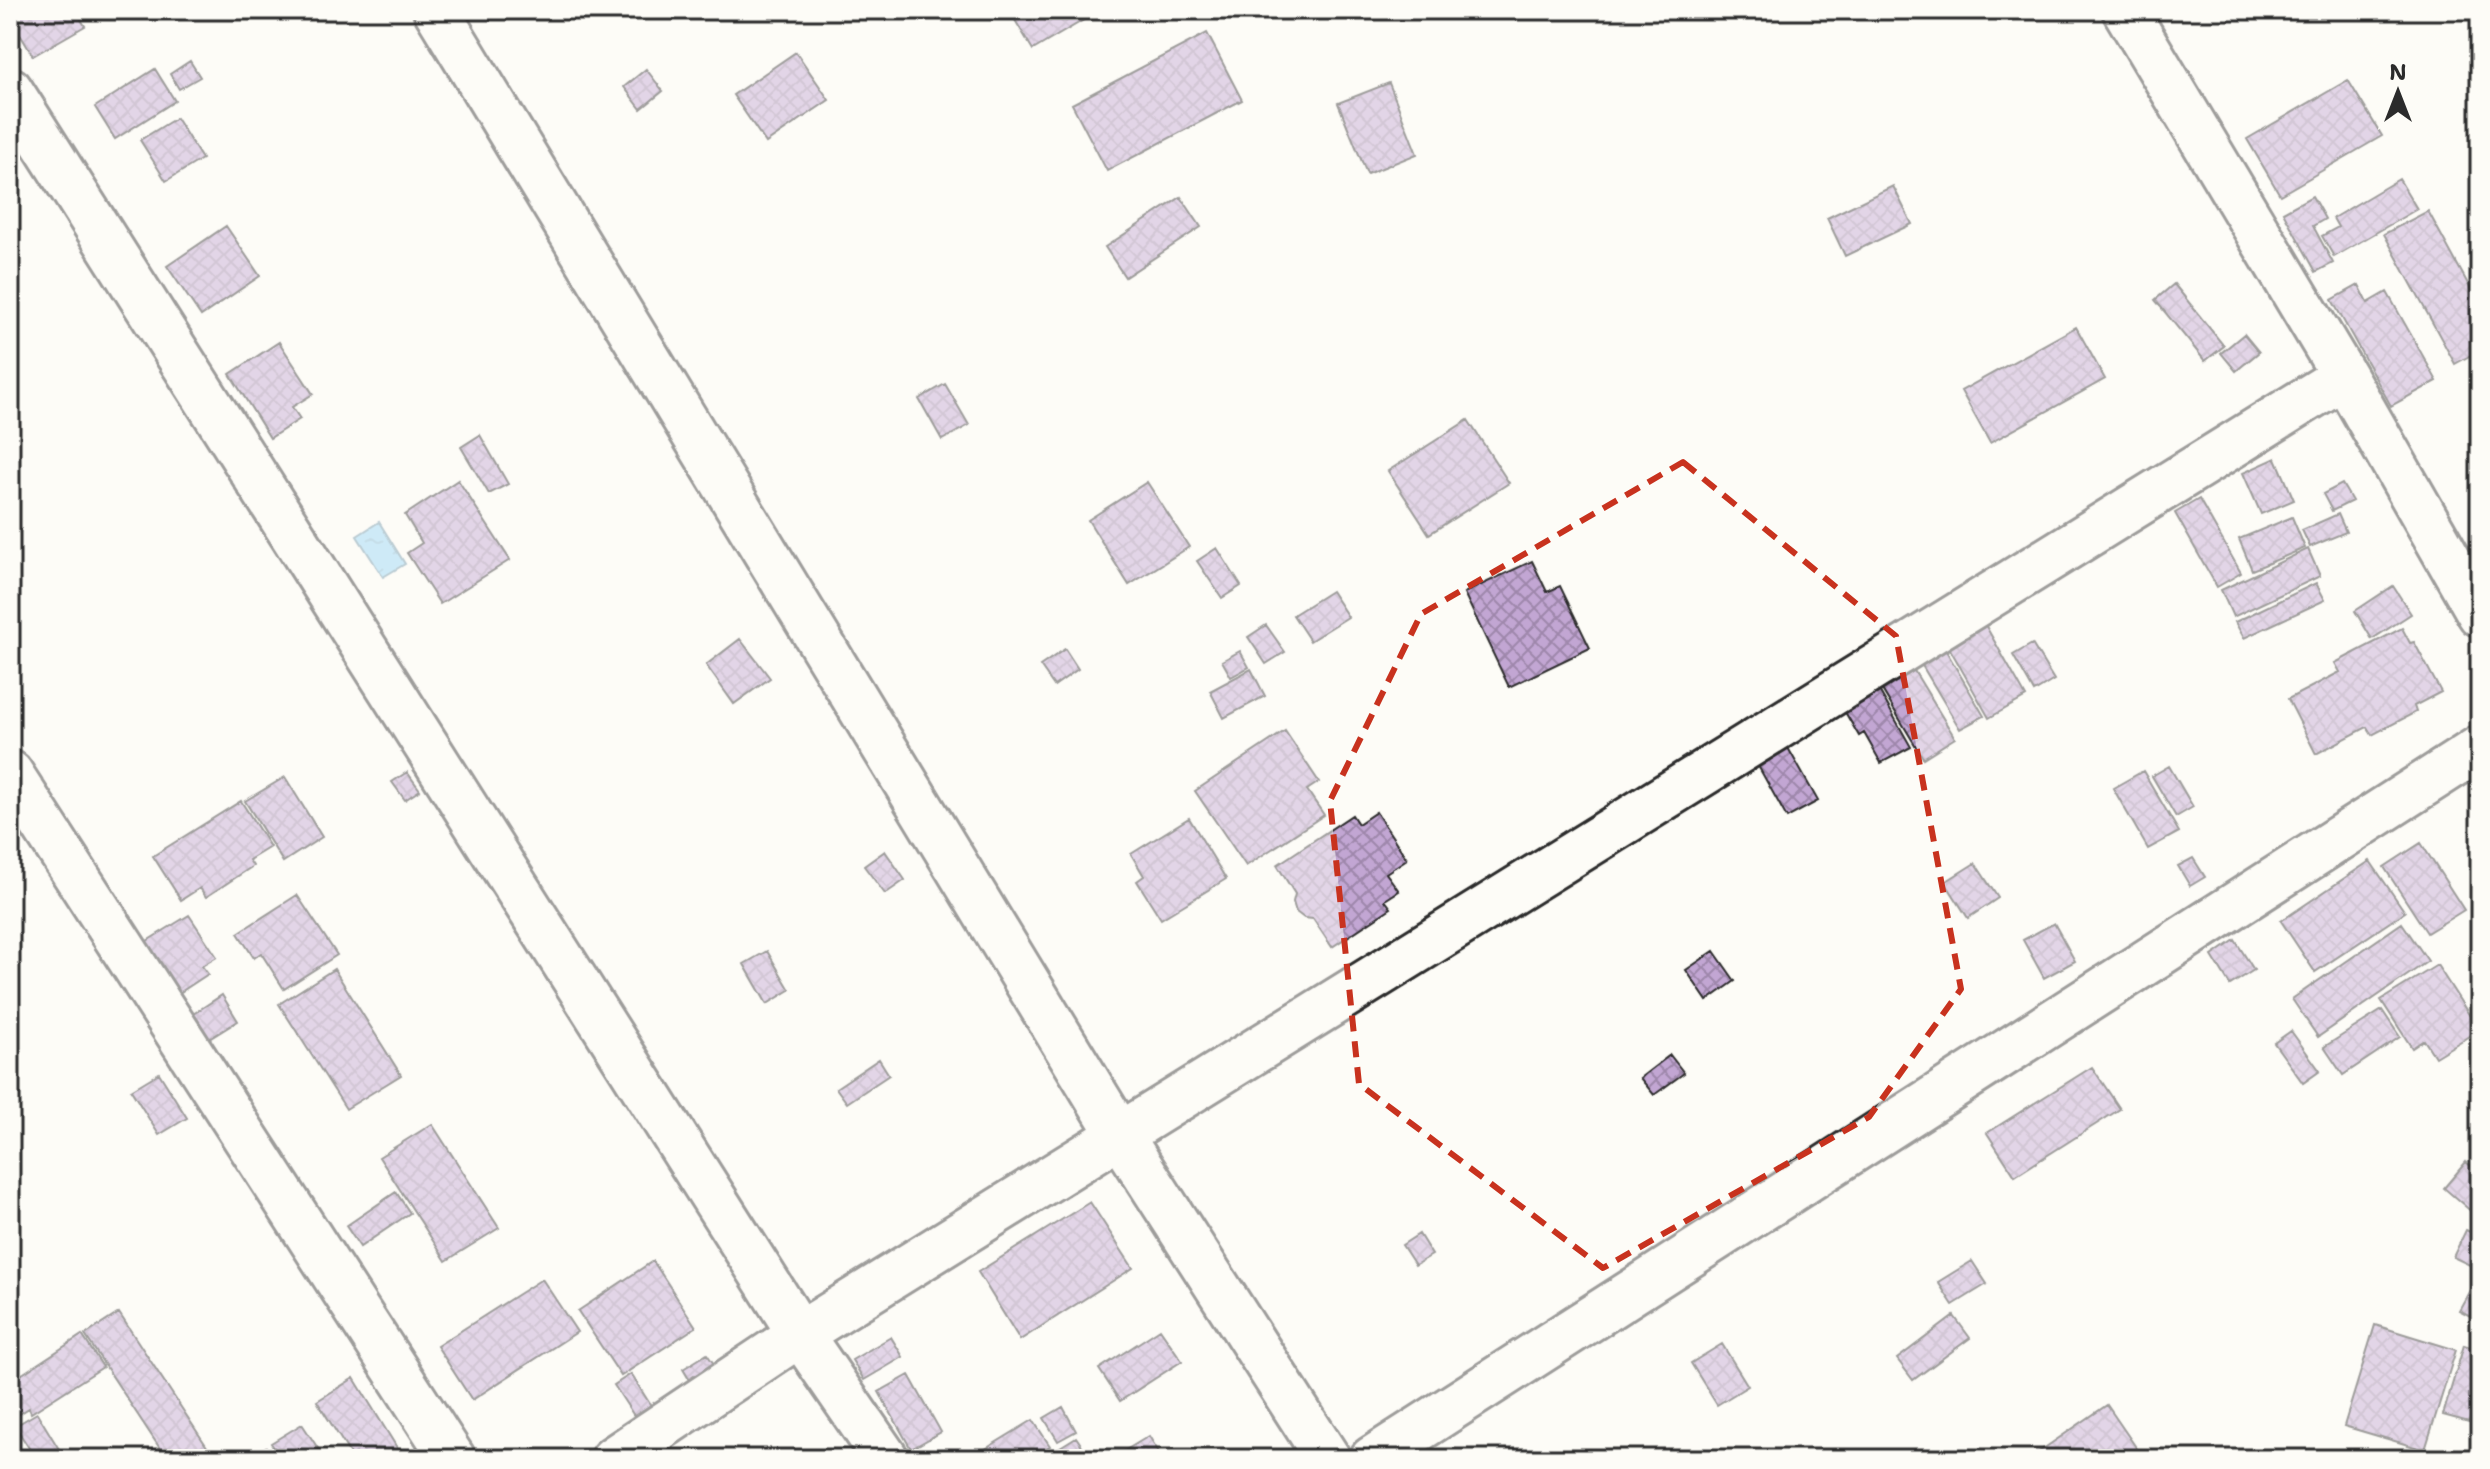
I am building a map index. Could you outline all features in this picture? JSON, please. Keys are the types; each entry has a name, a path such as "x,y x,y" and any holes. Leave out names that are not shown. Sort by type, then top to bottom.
{"street":[{"path":"436,10 1120,1135 1328,1459"},
{"path":"2125,10 2344,376 2480,614"},
{"path":"10,90 800,1334 886,1459"},
{"path":"613,1459 800,1334 2344,376"},
{"path":"1372,1459 2480,748"},
{"path":"10,773 453,1459"}],"highlighted area":[{"path":"1683,462 1896,636 1961,989 1869,1117 1603,1268 1359,1084 1330,801 1421,614"}],"water":[{"path":"379,522 405,564 383,577 357,536"}],"building":[{"path":"10,10 75,10 85,26 33,56 10,18"},
{"path":"1009,10 1096,10 1097,12 1033,50"},
{"path":"1207,33 1242,100 1107,171 1072,104"},
{"path":"796,52 829,100 766,143 733,95"},
{"path":"190,61 200,77 179,89 170,74"},
{"path":"155,69 175,101 115,139 95,107"},
{"path":"646,69 663,91 641,109 624,87"},
{"path":"2348,80 2382,136 2280,195 2247,139"},
{"path":"1389,83 1417,154 1367,174 1338,103"},
{"path":"176,118 202,159 166,181 140,140"},
{"path":"2399,179 2417,209 2334,257 2322,236 2338,227 2333,218"},
{"path":"1893,186 1912,224 1845,256 1827,218"},
{"path":"2312,196 2325,219 2313,226 2333,263 2316,272 2283,212"},
{"path":"1181,197 1201,227 1125,277 1105,247"},
{"path":"2428,211 2480,306 2480,350 2455,364 2384,234"},
{"path":"226,226 260,276 201,316 167,266"},
{"path":"2174,284 2224,346 2205,361 2155,300"},
{"path":"2359,285 2368,303 2387,292 2437,381 2391,406 2332,300"},
{"path":"2076,327 2105,379 1990,443 1961,391"},
{"path":"2244,334 2259,352 2236,371 2221,353"},
{"path":"279,342 313,394 292,407 300,419 270,438 230,374"},
{"path":"945,384 969,425 942,440 919,399"},
{"path":"1468,420 1509,483 1429,534 1388,471"},
{"path":"480,435 508,484 489,494 461,447"},
{"path":"2276,458 2294,500 2261,514 2243,473"},
{"path":"458,480 510,560 440,604 407,553 422,543 405,515"},
{"path":"1147,482 1189,547 1129,585 1088,520"},
{"path":"2342,484 2352,501 2332,511 2323,494"},
{"path":"2199,499 2241,573 2217,587 2175,513"},
{"path":"2338,514 2346,532 2310,547 2302,530"},
{"path":"2292,517 2305,548 2252,570 2239,539"},
{"path":"1217,548 1241,586 1222,598 1197,561"},
{"path":"2308,549 2320,576 2233,617 2221,590"},
{"path":"1532,561 1547,592 1560,586 1590,648 1509,687 1464,593"},
{"path":"2316,583 2325,600 2244,638 2235,622"},
{"path":"2393,586 2411,614 2372,639 2355,611"},
{"path":"1331,591 1348,617 1310,641 1293,615"},
{"path":"1983,621 2026,697 1989,718 1946,642"},
{"path":"1266,625 1285,652 1266,664 1248,637"},
{"path":"2402,628 2410,643 2414,642 2441,692 2414,706 2416,712 2372,735 2367,727 2316,754 2288,699 2340,672 2335,663"},
{"path":"740,639 770,678 734,704 706,665"},
{"path":"1941,642 1984,716 1960,729 1917,657"},
{"path":"2032,644 2054,680 2034,692 2013,655"},
{"path":"1065,649 1078,669 1054,686 1040,666"},
{"path":"1240,651 1249,667 1231,677 1222,661"},
{"path":"1910,664 1955,738 1923,758 1878,683"},
{"path":"1251,669 1265,696 1224,718 1210,691"},
{"path":"1876,685 1911,747 1881,763 1864,733 1859,736 1841,705"},
{"path":"1285,731 1319,782 1307,790 1324,815 1246,866 1195,791"},
{"path":"1783,739 1818,801 1787,818 1752,755"},
{"path":"2169,766 2193,807 2176,817 2152,776"},
{"path":"2143,771 2179,832 2148,849 2113,788"},
{"path":"407,772 420,790 405,800 392,782"},
{"path":"285,777 322,837 283,862 245,801"},
{"path":"241,801 270,847 249,860 253,866 206,897 200,888 181,900 153,856"},
{"path":"1376,812 1407,859 1386,873 1399,891 1385,900 1391,908 1332,947 1313,919 1304,918 1296,912 1293,902 1295,894 1277,865 1352,815 1358,824"},
{"path":"1189,818 1226,879 1161,919 1137,881 1144,876 1131,854"},
{"path":"2421,843 2464,910 2427,933 2384,867"},
{"path":"885,851 905,880 885,894 864,866"},
{"path":"2193,858 2205,877 2190,886 2178,866"},
{"path":"2370,861 2405,912 2315,972 2281,921"},
{"path":"1975,863 1998,898 1968,918 1945,882"},
{"path":"297,895 337,955 284,989 261,953 254,958 238,933"},
{"path":"189,915 217,957 202,966 208,974 176,995 142,944"},
{"path":"2054,923 2075,961 2044,978 2023,940"},
{"path":"2402,923 2428,961 2318,1037 2292,999"},
{"path":"2235,940 2254,970 2230,985 2212,956"},
{"path":"767,951 790,990 767,1004 744,964"},
{"path":"1714,951 1735,981 1707,1001 1686,970"},
{"path":"2437,965 2479,1030 2435,1057 2424,1040 2412,1048 2381,1000"},
{"path":"334,969 401,1075 346,1109 279,1004"},
{"path":"222,995 238,1021 206,1041 190,1016"},
{"path":"2382,1010 2400,1037 2343,1075 2324,1047"},
{"path":"2291,1031 2320,1071 2303,1083 2274,1043"},
{"path":"1670,1055 1684,1073 1654,1095 1640,1078"},
{"path":"879,1059 889,1075 847,1103 836,1088"},
{"path":"2092,1067 2120,1109 2015,1176 1987,1133"},
{"path":"159,1073 187,1118 159,1135 131,1090"},
{"path":"432,1124 499,1228 446,1261 379,1157"},
{"path":"2466,1162 2480,1173 2480,1219 2444,1188"},
{"path":"396,1192 410,1213 360,1247 346,1226"},
{"path":"1090,1202 1133,1268 1020,1340 978,1272"},
{"path":"10,1213 18,1225 10,1230"},
{"path":"2466,1230 2480,1237 2480,1261 2476,1268 2453,1257"},
{"path":"1419,1234 1432,1255 1415,1265 1402,1245"},
{"path":"653,1261 696,1327 621,1376 578,1311"},
{"path":"1972,1261 1987,1284 1953,1305 1938,1282"},
{"path":"2480,1272 2480,1321 2459,1310"},
{"path":"542,1279 577,1332 472,1400 437,1346"},
{"path":"119,1313 215,1459 167,1459 85,1335"},
{"path":"1954,1316 1970,1338 1913,1380 1897,1359"},
{"path":"2375,1325 2456,1350 2425,1450 2344,1426"},
{"path":"1160,1329 1182,1361 1120,1401 1099,1369"},
{"path":"82,1335 103,1367 31,1413 29,1408 10,1420 10,1382"},
{"path":"891,1337 903,1357 864,1380 852,1360"},
{"path":"1722,1344 1748,1386 1717,1405 1691,1363"},
{"path":"2464,1345 2480,1350 2480,1386 2469,1422 2443,1415"},
{"path":"707,1354 718,1370 693,1386 683,1369"},
{"path":"631,1374 655,1412 638,1422 614,1385"},
{"path":"909,1375 941,1432 911,1449 879,1392"},
{"path":"354,1378 404,1459 359,1459 356,1454 352,1457 317,1401"},
{"path":"2107,1405 2144,1459 2030,1458"},
{"path":"1063,1407 1076,1431 1058,1441 1044,1418"},
{"path":"37,1413 65,1459 36,1459 15,1426"},
{"path":"1033,1420 1050,1446 1029,1459 969,1459"},
{"path":"302,1424 325,1459 281,1459 271,1443"},
{"path":"1149,1436 1163,1459 1111,1459"},
{"path":"1076,1437 1091,1459 1041,1459"},
{"path":"266,1447 274,1459 248,1459"}]}
